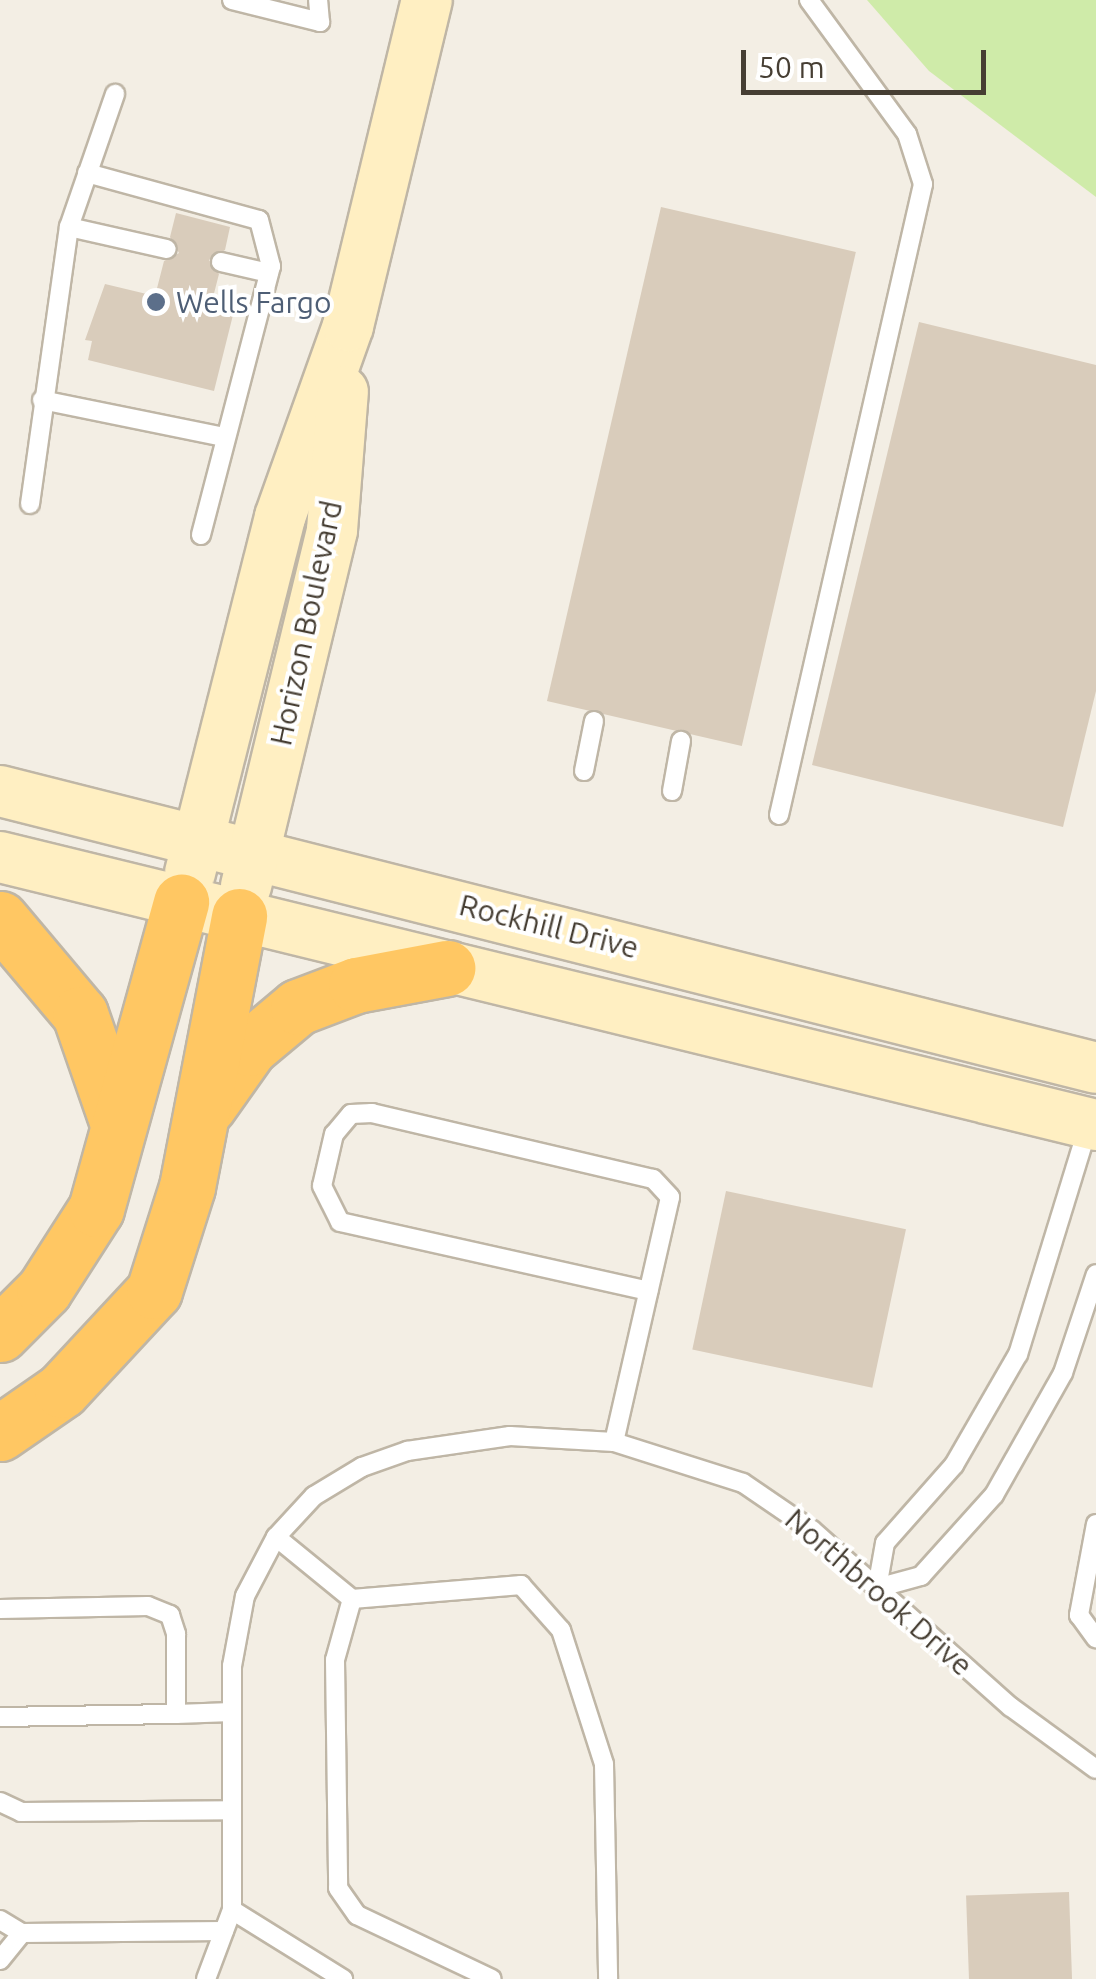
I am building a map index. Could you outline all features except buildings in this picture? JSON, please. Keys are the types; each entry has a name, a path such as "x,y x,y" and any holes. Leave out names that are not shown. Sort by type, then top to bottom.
{"highway":[{"path":"0,1334 44,1290 96,1209 181,902"},
{"path":"0,1432 62,1390 154,1291 176,1232 203,1112 239,916"},
{"path":"0,918 80,1014 118,1126"},
{"path":"203,1112 249,1048 298,1006 356,985 447,968"}],"main road":[{"name":"Horizon Boulevard","path":"181,902 201,840 280,518 348,326 427,0"},
{"name":"Horizon Boulevard","path":"239,916 332,530 348,326"},
{"name":"Rockhill Drive","path":"0,790 1096,1068"},
{"path":"0,857 447,968 1094,1121"}],"lane":[{"path":"232,0 320,22 318,0"},
{"path":"778,816 923,184 907,134 809,0"},
{"path":"30,504 69,226 115,94"},
{"path":"87,174 259,220 269,273 201,535"},
{"path":"69,226 167,249"},
{"path":"222,262 269,273"},
{"path":"42,400 224,437"},
{"path":"584,771 594,721"},
{"path":"672,792 681,740"},
{"path":"614,1442 670,1197 653,1179 372,1113 352,1114 334,1134 322,1186 340,1222 648,1291"},
{"path":"1094,1121 1018,1354 954,1465 885,1544 877,1588 921,1576 994,1495 1057,1387 1096,1274"},
{"name":"Northbrook Drive","path":"232,1910 236,1632 258,1566 276,1537 336,1480 407,1450 510,1436 614,1442 742,1484 812,1530 1023,1717 1096,1769"},
{"path":"1096,1524 1079,1614 1096,1638"},
{"path":"276,1537 352,1599 521,1585 561,1630 604,1764 608,1979"},
{"path":"352,1599 335,1660 338,1888 357,1914 492,1979"},
{"path":"0,1610 148,1606 170,1616 176,1714"},
{"path":"0,1717 232,1712"},
{"path":"0,1802 21,1812 232,1810"},
{"path":"206,1979 232,1910 343,1979"},
{"path":"0,1920 22,1933 224,1931"},
{"path":"0,1960 22,1933"}],"green space":[{"path":"867,0 1096,0 1096,197 929,71"}],"place":[{"name":"Wells Fargo","path":"156,302"}]}
